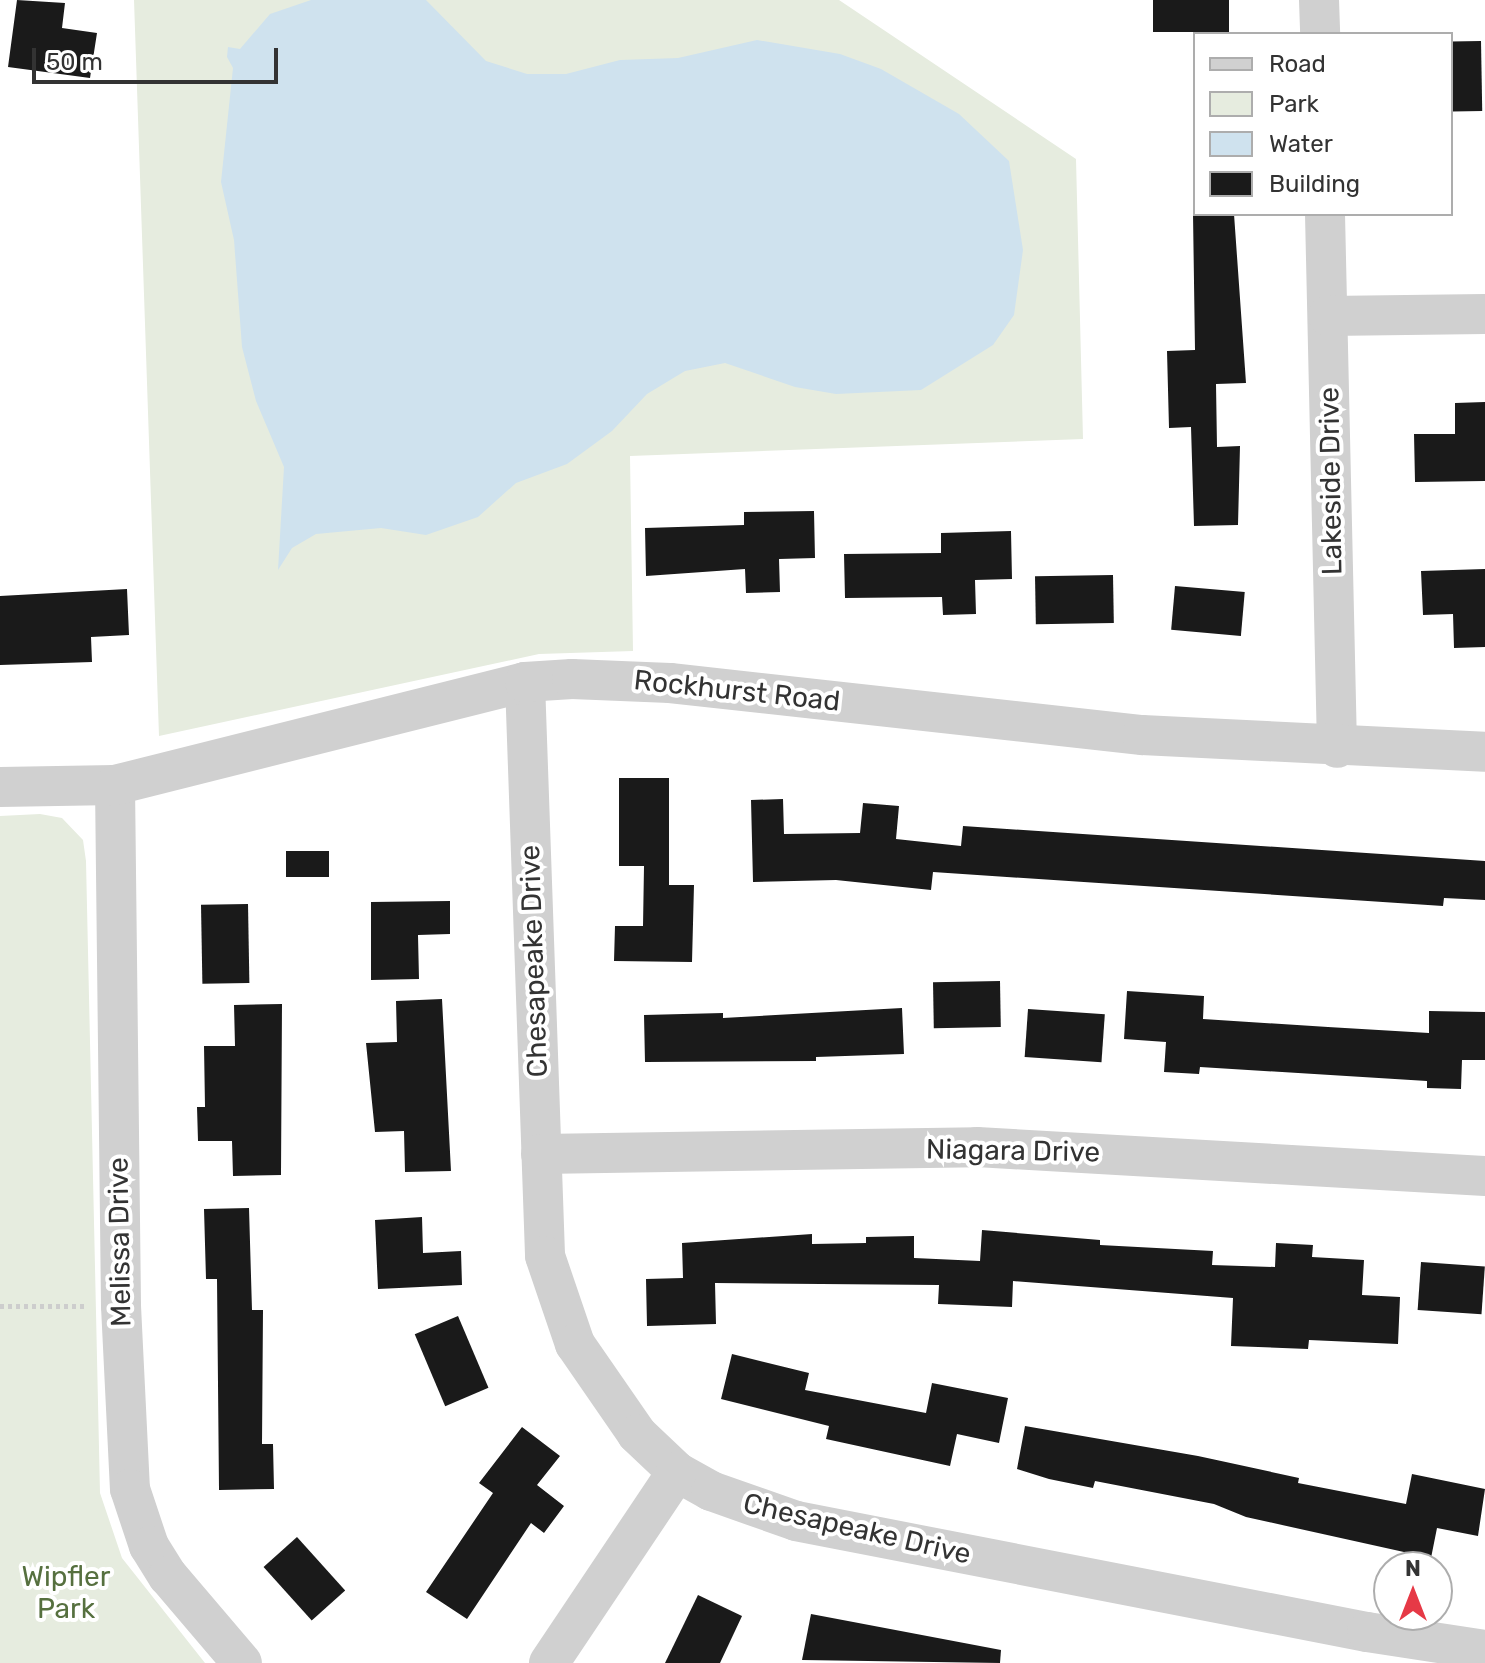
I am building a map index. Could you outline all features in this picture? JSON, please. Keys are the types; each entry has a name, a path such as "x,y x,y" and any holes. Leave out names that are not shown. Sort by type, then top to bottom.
{"street":[{"path":"1319,0 1320,32"},
{"name":"Lakeside Drive","path":"1325,216 1337,748"},
{"path":"1328,316 1485,314"},
{"name":"Rockhurst Road","path":"0,787 115,785 525,682 670,683 1142,735 1337,748 1485,752"},
{"name":"Chesapeake Drive","path":"525,682 545,1256 569,1331 607,1398 677,1472 744,1506 796,1521 1367,1632 1485,1650"},
{"name":"Melissa Drive","path":"115,785 121,1306 127,1462 139,1522 168,1576 242,1663"},
{"name":"Niagara Drive","path":"541,1154 977,1147 1485,1176"},
{"path":"549,1663 677,1472"}],"path":[{"path":"0,1306 121,1306"}],"green space":[{"path":"134,0 839,0 1076,159 1083,439 630,456 633,651 539,654 159,736"},
{"name":"Wipfler Park","path":"40,814 62,818 83,840 86,861 100,1493 122,1558 205,1663 0,1663 0,816"}],"water":[{"path":"311,0 426,0 486,61 527,74 566,74 620,60 678,58 757,40 840,54 881,69 959,114 1009,161 1023,250 1014,315 993,345 921,390 836,394 795,387 725,363 685,371 647,394 612,431 567,464 516,483 478,517 426,535 381,528 316,534 292,548 278,570 284,467 256,401 242,347 234,240 221,182 233,68 227,57 228,47 240,49 270,14"}],"building":[{"path":"17,0 65,3 62,28 97,33 90,78 8,67"},
{"path":"1153,0 1229,0 1229,32 1153,32"},
{"path":"1453,41 1481,41 1482,111 1453,111"},
{"path":"1193,216 1234,216 1246,383 1216,384 1217,447 1240,446 1238,525 1194,526 1191,427 1169,428 1167,351 1195,350"},
{"path":"1485,402 1485,481 1415,482 1414,434 1455,434 1455,403"},
{"path":"814,511 815,558 779,559 780,592 746,593 745,569 646,576 645,528 744,525 744,512"},
{"path":"1011,531 1012,579 975,580 976,614 943,615 942,597 845,598 844,554 941,553 941,533"},
{"path":"1485,569 1485,647 1454,648 1453,614 1423,615 1421,571"},
{"path":"1113,575 1114,623 1036,624 1035,576"},
{"path":"1175,586 1245,592 1241,636 1171,630"},
{"path":"127,589 129,635 91,637 92,662 0,665 0,596"},
{"path":"619,778 669,778 669,885 694,885 692,962 614,961 615,926 643,926 644,866 619,866"},
{"path":"783,799 784,834 860,833 863,803 899,806 896,839 961,846 963,826 1485,861 1485,900 1444,898 1443,906 933,872 931,890 836,880 753,882 751,800"},
{"path":"286,851 329,851 329,877 286,877"},
{"path":"450,901 450,934 418,935 419,979 371,980 371,902"},
{"path":"248,904 249,983 202,984 201,905"},
{"path":"1000,981 1001,1027 934,1028 933,982"},
{"path":"1127,991 1204,996 1203,1019 1429,1033 1429,1011 1485,1012 1485,1060 1462,1060 1461,1089 1427,1088 1427,1081 1200,1067 1199,1074 1164,1072 1166,1042 1124,1039"},
{"path":"442,999 451,1171 405,1172 404,1131 375,1132 366,1043 397,1042 396,1001"},
{"path":"282,1004 281,1175 233,1176 232,1141 198,1141 197,1107 205,1107 204,1046 235,1046 234,1005"},
{"path":"902,1008 904,1054 816,1057 816,1061 645,1062 644,1015 723,1013 723,1018"},
{"path":"1028,1009 1105,1014 1101,1062 1025,1057"},
{"path":"249,1208 252,1310 263,1310 262,1444 273,1444 274,1489 219,1490 217,1279 206,1279 204,1209"},
{"path":"422,1217 423,1253 461,1251 462,1285 378,1289 375,1220"},
{"path":"982,1230 1100,1240 1100,1245 1213,1251 1212,1265 1275,1267 1276,1243 1313,1245 1312,1257 1364,1260 1362,1295 1400,1297 1398,1344 1309,1340 1308,1349 1231,1346 1233,1298 1013,1281 1012,1307 938,1304 939,1285 715,1283 716,1324 647,1326 646,1279 683,1278 682,1243 812,1234 812,1244 866,1243 866,1237 914,1236 914,1258 980,1261"},
{"path":"1421,1262 1485,1266 1481,1314 1418,1310"},
{"path":"458,1316 488,1388 445,1406 415,1334"},
{"path":"732,1354 809,1373 805,1390 926,1413 932,1383 1008,1398 999,1443 957,1434 950,1466 826,1439 829,1426 721,1399"},
{"path":"1025,1426 1198,1456 1299,1478 1298,1483 1406,1504 1412,1474 1485,1489 1478,1536 1437,1528 1432,1551 1399,1551 1246,1517 1214,1504 1095,1481 1093,1488 1017,1469"},
{"path":"522,1427 560,1456 537,1485 564,1506 544,1533 531,1523 467,1619 426,1592 493,1493 479,1483"},
{"path":"297,1537 345,1591 312,1621 264,1567"},
{"path":"698,1595 742,1616 720,1663 665,1663"},
{"path":"811,1614 1001,1650 1000,1663 802,1660"}]}
